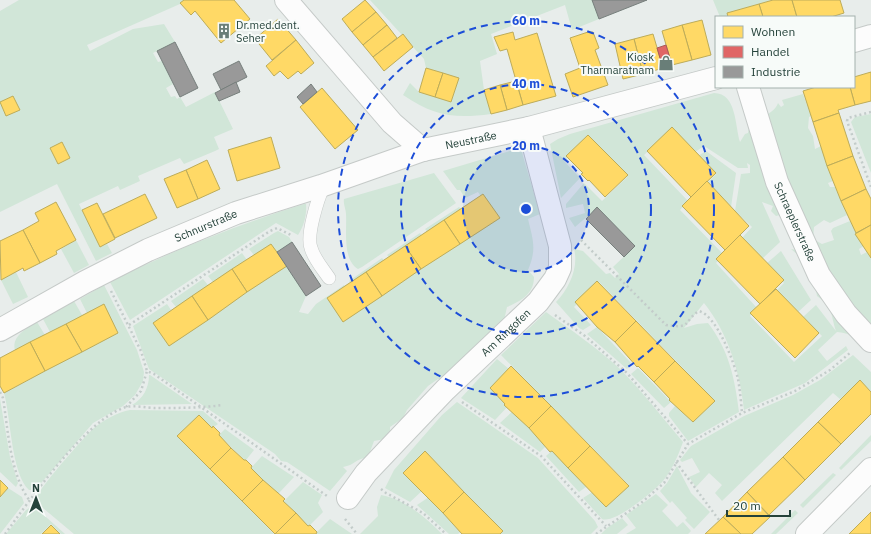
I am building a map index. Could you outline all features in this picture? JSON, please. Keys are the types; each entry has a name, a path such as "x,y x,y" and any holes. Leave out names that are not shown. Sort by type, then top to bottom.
{"street":[{"path":"286,0 376,106 403,133 423,150"},
{"path":"855,41 871,36"},
{"name":"Neustraße","path":"423,150 529,128 715,78"},
{"name":"Schraeplerstraße","path":"748,88 777,182 819,275 846,314 870,341"},
{"name":"Am Ringofen","path":"340,504 366,473 445,390 538,302 555,279 560,262 560,246 529,128"},
{"name":"Schnurstraße","path":"0,330 102,273 148,250 207,224 423,150"},
{"path":"807,534 871,469"}],"lane":[{"path":"324,185 315,211 309,240 312,251 329,278"}],"path":[{"path":"871,112 848,118 847,122 871,187"},
{"path":"129,325 275,229 281,229 296,237 309,240"},
{"path":"560,246 580,239 666,325 681,327 686,326 699,311 704,313 711,320 722,339 734,368 742,413"},
{"path":"4,534 68,453 88,431 126,407 141,391 147,371 141,350 102,273"},
{"path":"538,302 585,336 627,373 688,444"},
{"path":"596,534 641,503 664,483 688,444 742,413 795,391 815,380 857,346 870,341"},
{"path":"147,371 340,504 357,534"},
{"path":"445,390 541,456 606,526"},
{"path":"0,392 3,398 14,463 22,487 30,501"},
{"path":"126,407 202,408 223,405"},
{"path":"676,462 719,520"},
{"path":"366,473 386,493 423,513 446,534"}],"green space":[{"path":"19,0 189,0 87,45 90,51 133,29 164,24 175,42 153,53 158,62 162,61 173,84 166,88 171,97 175,96 177,99 180,97 186,107 215,92 233,129 214,137 219,149 215,151 184,164 180,158 138,176 140,181 120,190 118,186 79,204 100,247 107,244 112,253 96,261 57,184 0,212 0,11"},
{"path":"370,0 593,0 599,19 572,30 565,5 491,34 497,54 480,61 484,90 491,114 455,116 435,112 425,108 403,95 410,83 419,92 451,102 459,78 426,68 424,59"},
{"path":"713,0 773,0 727,13 728,16 720,16"},
{"path":"714,93 722,94 731,105 734,112 740,142 745,134 748,133 752,125 776,108 778,103 781,107 784,105 782,100 803,94 811,116 809,117 808,128 813,136 815,149 821,146 833,181 828,183 830,187 835,187 847,215 830,223 824,220 814,227 813,239 822,244 834,240 831,231 833,228 850,221 864,246 859,249 861,255 867,252 871,258 871,352 862,347 850,335 837,332 818,350 827,361 846,346 848,350 805,383 744,410 732,354 720,327 704,303 684,328 697,324 708,323 715,333 730,365 739,412 688,441 669,416 669,413 675,406 693,422 715,401 599,282 574,307 591,325 583,330 579,328 556,302 565,291 572,277 575,263 574,249 583,251 606,274 610,273 615,278 619,274 613,267 635,246 597,208 575,227 569,218 585,213 583,204 566,208 566,204 584,183 602,201 627,177 589,138 564,161 580,178 561,198 550,144 570,134","holes":["672,129 695,152 704,146 738,168 748,168 747,163 750,165 750,173 741,174 735,211 752,227 742,238 762,259 780,242 762,202 773,206 771,211 776,216 780,215 796,250 791,249 806,262 815,285 817,296 831,311 836,331 816,305 803,317 822,336 794,362 750,316 757,308 716,263 724,255 680,210 688,201 644,155"]},
{"path":"871,114 871,173 851,122 855,117"},
{"path":"513,150 522,152 540,214 528,219 533,244 531,263 528,270 534,277 532,288 526,296 507,307 503,325 448,379 438,379 428,386 407,410 403,418 390,427 390,434 385,439 374,441 368,457 343,467 347,471 330,491 287,462 281,461 275,454 149,369 133,326 167,304 171,310 176,307 171,301 203,279 208,285 213,282 208,276 242,253 247,260 254,255 249,249 274,233 278,231 289,237 292,242 277,252 306,296 299,312 308,314 316,304 344,285 347,290 354,286 349,281 382,258 387,264 392,260 387,255 420,233 423,237 434,240 425,229 459,207 471,218 488,207 478,192 465,198 443,171"},
{"path":"706,151 736,173 731,207 708,182 716,174 698,156"},
{"path":"434,173 456,203 358,269 353,264 347,252 344,199"},
{"path":"306,204 305,216 302,228 298,235 276,223 130,320 110,282 157,259 206,239"},
{"path":"76,240 89,265 74,273 61,249"},
{"path":"781,251 811,300 798,312 777,290 784,283 766,264"},
{"path":"16,272 28,297 13,304 1,280"},
{"path":"104,285 137,350 144,372 143,381 135,395 123,406 93,423 35,490 29,490 18,471 4,393 31,379 16,353 14,347 15,341 19,335 37,322 45,335 50,332 43,319 74,301 82,315 87,313 80,299"},
{"path":"546,312 619,368 644,395 683,442 674,463 663,481 634,506 616,517 602,519 583,498 591,493 629,485 501,355"},
{"path":"597,327 631,363 627,369 587,334"},
{"path":"853,355 871,372 871,391 860,381 840,399 833,393 722,501 715,493 722,485 709,473 696,487 689,477 700,472 692,458 682,462 680,460 691,446 744,416 793,395 820,380"},
{"path":"497,359 509,369 590,484 579,492 546,456 554,449 548,444 540,452 500,423 516,408 511,403 495,420 461,398"},
{"path":"638,368 671,402 664,408 631,374"},
{"path":"149,375 192,404 132,405 136,403 145,393"},
{"path":"0,399 10,457 18,483 16,487 0,472"},
{"path":"457,402 538,458 595,521 598,527 591,534 465,534 463,530 458,534 449,534 417,505 429,497 423,490 410,502 385,488 394,470 442,415"},
{"path":"130,410 203,411 218,424 212,428 178,436 274,534 74,534 37,503 37,497 46,483 94,428 116,414"},
{"path":"225,429 254,450 246,460 244,460 219,435"},
{"path":"871,435 871,441 841,470 839,468"},
{"path":"262,456 294,477 277,494 251,468"},
{"path":"677,466 691,493 710,512 694,529 685,520 687,518 672,501 670,503 660,491 667,483"},
{"path":"833,473 836,475 803,508 800,505"},
{"path":"303,482 322,495 318,503 323,512 310,525 317,532 330,519 352,534 294,534 282,503"},
{"path":"8,488 22,497 24,503 0,534 0,497"},
{"path":"656,494 668,505 662,511 677,527 683,522 691,531 688,534 626,534 636,528 626,515"},
{"path":"381,495 390,497 407,505 442,534 360,534 378,516 377,507"},
{"path":"31,507 37,509 65,534 61,534 51,524 41,534 6,534 26,510"},
{"path":"795,510 798,513 776,534 771,534"},
{"path":"622,518 628,525 617,534 601,534 607,528"}],"building: Wohnen":[{"name":"Dr.med.dent. Seher","path":"184,0 234,0 250,19 221,43 195,11 191,15 180,3"},
{"path":"365,0 376,12 352,32 342,19"},
{"path":"773,0 792,0 797,16 763,16 759,4"},
{"path":"792,0 840,0 844,13 834,16 797,16"},
{"path":"759,4 763,16 728,16 727,13"},
{"path":"376,12 387,25 363,45 352,32"},
{"path":"278,19 296,40 272,60 255,39"},
{"path":"702,20 711,55 692,60 682,25"},
{"path":"387,25 397,38 373,57 363,45"},
{"path":"682,25 692,60 672,65 662,31"},
{"path":"513,32 515,40 537,33 556,96 523,105 507,49 500,51 494,37"},
{"path":"588,32 593,32 599,48 595,50 608,85 573,97 565,74 580,68 570,38"},
{"path":"403,34 413,47 384,71 373,57"},
{"path":"653,34 663,68 643,74 634,39"},
{"path":"634,39 643,74 623,79 615,44"},
{"path":"296,40 314,63 301,74 298,71 288,79 280,71 274,76 266,66"},
{"path":"426,68 443,73 435,97 419,92"},
{"path":"871,72 871,101 855,105 850,88 855,88 855,77"},
{"path":"443,73 459,78 451,102 435,97"},
{"path":"516,81 523,105 507,110 500,85"},
{"path":"500,85 507,110 491,114 484,90"},
{"path":"322,88 358,130 335,149 300,107"},
{"path":"813,88 850,88 855,105 838,110 839,113 813,122 803,91"},
{"path":"13,96 20,110 6,116 0,102"},
{"path":"839,113 853,156 827,166 813,122"},
{"path":"672,127 716,173 691,197 647,151"},
{"path":"588,135 628,175 605,197 589,180 588,181 581,174 583,173 566,156"},
{"path":"271,137 280,168 237,181 228,150"},
{"path":"62,142 70,158 58,164 50,148"},
{"path":"853,156 866,189 841,201 827,166"},
{"path":"207,160 220,189 198,199 186,170"},
{"path":"186,170 198,199 177,208 164,179"},
{"path":"707,181 749,226 725,250 682,206"},
{"path":"866,189 871,199 871,225 856,233 841,201"},
{"path":"145,194 157,218 115,238 103,214"},
{"path":"483,194 500,218 460,244 444,220"},
{"path":"56,202 76,240 56,251 57,254 40,263 23,230 39,221 35,213"},
{"path":"97,203 115,239 100,247 82,210"},
{"path":"444,220 460,244 421,269 405,246"},
{"path":"871,225 871,258 855,234"},
{"path":"23,230 40,263 24,271 23,268 1,280 0,241"},
{"path":"740,235 784,280 760,304 716,259"},
{"path":"271,244 287,266 247,292 232,269"},
{"path":"405,246 421,269 382,296 366,272"},
{"path":"232,269 247,292 208,320 192,296"},
{"path":"366,272 382,296 343,322 327,298"},
{"path":"597,281 636,321 615,342 597,327 575,302"},
{"path":"776,289 819,333 795,358 750,313"},
{"path":"192,296 208,320 169,346 153,323"},
{"path":"104,304 118,333 82,352 66,324"},
{"path":"636,321 675,361 654,382 638,366 637,367 615,342"},
{"path":"66,324 82,352 45,371 30,342"},
{"path":"30,342 45,371 4,393 0,386 0,358"},
{"path":"675,361 715,401 693,422 669,400 670,399 654,382"},
{"path":"511,366 551,406 529,428 504,405 505,404 490,388"},
{"path":"860,380 871,392 871,414 841,444 818,422"},
{"path":"551,406 590,446 568,468 552,451 550,452 529,428"},
{"path":"199,415 212,428 213,426 220,433 219,435 231,448 210,469 177,436"},
{"path":"818,422 841,444 805,480 783,457"},
{"path":"590,446 629,486 606,507 568,468"},
{"path":"231,448 252,466 251,468 263,480 242,501 210,469"},
{"path":"425,451 464,492 443,513 403,473"},
{"path":"783,457 805,480 769,515 747,492"},
{"path":"0,480 8,488 0,497"},
{"path":"263,480 285,499 283,501 296,513 275,534 242,501"},
{"path":"464,492 503,531 500,534 462,534 443,513"},
{"path":"747,492 770,517 752,534 741,534 723,517"},
{"path":"871,512 871,534 849,534"},
{"path":"296,513 308,526 310,525 317,532 316,534 275,534"},
{"path":"723,517 741,534 705,534"},
{"path":"51,525 60,534 42,534"}],"building: Handel":[{"path":"666,45 672,65 663,68 657,48"}],"building: Industrie":[{"path":"592,0 647,0 599,19"},
{"path":"175,42 198,88 180,97 157,51"},
{"path":"239,61 247,77 221,90 213,74"},
{"path":"236,82 240,92 219,101 215,93"},
{"path":"311,84 317,92 303,104 297,97"},
{"path":"597,207 635,246 624,257 586,219"},
{"path":"292,242 321,286 306,296 277,252"}],"place":[{"name":"Dr.med.dent. Seher","path":"224,31"},
{"name":"Kiosk Tharmaratnam","path":"666,63"}]}
